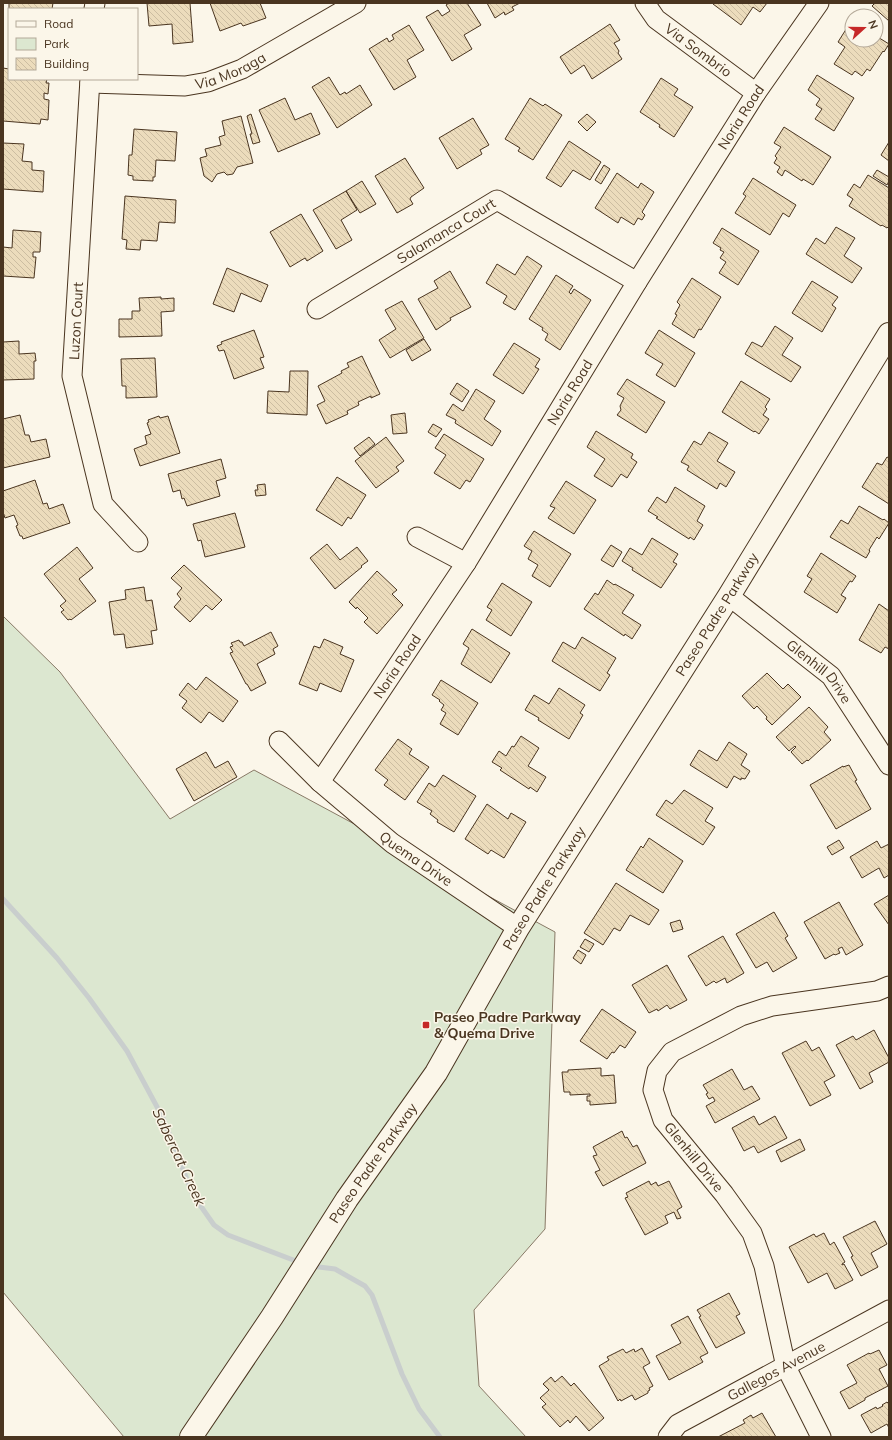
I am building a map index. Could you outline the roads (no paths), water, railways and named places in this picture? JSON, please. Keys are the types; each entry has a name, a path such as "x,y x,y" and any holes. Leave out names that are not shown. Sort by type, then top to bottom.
{"main road":[{"name":"Paseo Padre Parkway","path":"191,1437 272,1317 347,1199 436,1073 518,928 729,596 889,334"}],"street":[{"name":"Via Moraga","path":"90,81 184,86 208,82 242,69 356,3"},
{"name":"Via Sombrio","path":"645,3 656,19 756,93"},
{"name":"Noria Road","path":"320,782 466,563 637,282 756,93 819,3"},
{"name":"Luzon Court","path":"90,81 72,376 102,504 138,542"},
{"name":"Salamanca Court","path":"317,309 497,200 637,282"},
{"path":"417,536 466,563"},
{"name":"Glenhill Drive","path":"729,596 831,676 889,765"},
{"name":"Quema Drive","path":"280,741 320,782 392,843 518,928"},
{"name":"Glenhill Drive","path":"821,1437 786,1366 764,1266 752,1233 724,1194 663,1120 653,1090 657,1071 672,1052 741,1016 772,1006 877,991 889,986"},
{"name":"Gallegos Avenue","path":"668,1437 678,1424 889,1310"}],"waterway":[{"name":"Sabercat Creek","path":"3,899 57,958 89,998 127,1051 163,1118 193,1195 214,1225 228,1235 301,1263"},
{"name":"Sabercat Creek","path":"311,1266 335,1269 365,1286 372,1295 402,1374 419,1409 440,1437"}],"place":[{"name":"Paseo Padre Parkway & Quema Drive","path":"426,1025"}]}
